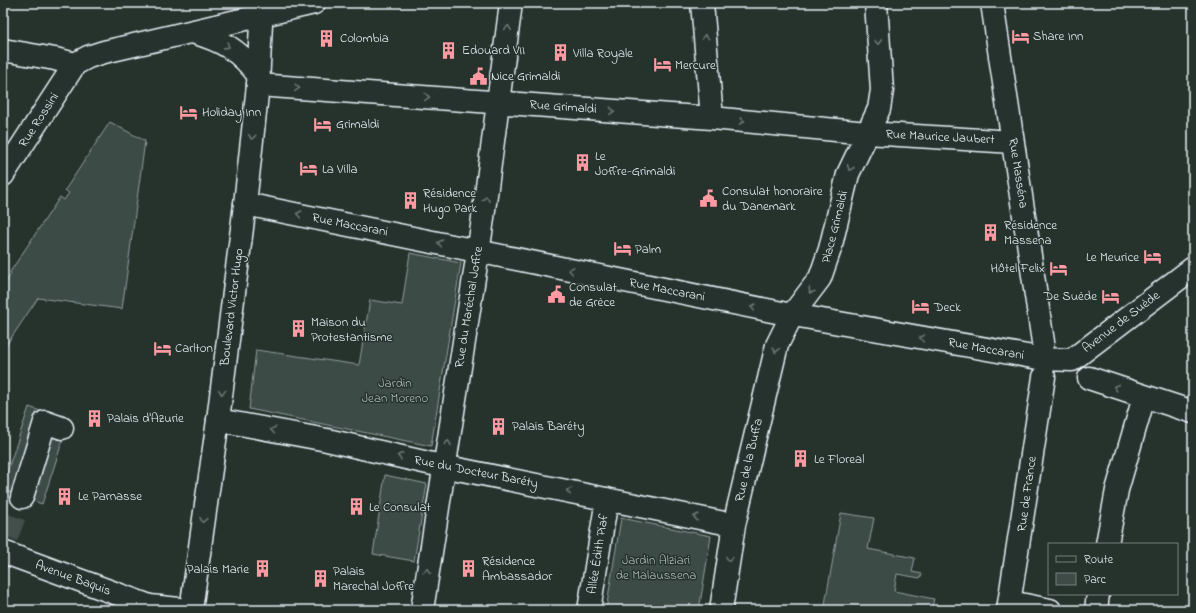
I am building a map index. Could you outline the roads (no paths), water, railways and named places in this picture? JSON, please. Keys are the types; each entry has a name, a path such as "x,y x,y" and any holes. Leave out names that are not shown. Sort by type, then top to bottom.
{"street":[{"path":"3,50 56,59 75,64 88,57 104,52 191,32 262,9 314,3"},
{"name":"Rue du Maréchal Joffre","path":"422,610 478,251 511,3"},
{"path":"702,3 712,118"},
{"name":"Place Grimaldi","path":"792,315 820,278 830,249 848,174 879,109 882,90 876,3"},
{"name":"Rue Masséna","path":"992,3 1043,360"},
{"name":"Boulevard Victor Hugo","path":"190,610 218,420 245,204 258,81 262,9"},
{"path":"191,32 225,44 248,62 258,81"},
{"name":"Rue Rossini","path":"3,175 75,64"},
{"name":"Rue Grimaldi","path":"258,81 498,102 712,118 867,133"},
{"name":"Rue Maurice Jaubert","path":"867,133 1013,142"},
{"name":"Rue Maccarani","path":"245,204 792,315 1043,360"},
{"name":"Avenue de Suède","path":"1043,360 1072,360 1193,268"},
{"name":"Rue de la Buffa","path":"721,610 734,525 777,345 792,315"},
{"name":"Rue de France","path":"1009,606 1043,360"},
{"path":"1089,378 1193,412"},
{"path":"1107,543 1116,490 1144,397"},
{"name":"Rue du Docteur Baréty","path":"218,420 327,440 444,466 734,525"},
{"path":"22,497 45,422 62,428"},
{"name":"Allée Édith Piaf","path":"589,610 607,499"},
{"name":"Avenue Baquis","path":"4,545 150,606 190,610"},
{"path":"1096,610 1098,595"},
{"path":"1009,606 1050,610"}],"tunnel":[{"path":"7,537 22,497"}],"place":[{"name":"Share Inn","path":"1020,36"},
{"name":"Colombia","path":"327,38"},
{"name":"Edouard VII","path":"449,50"},
{"name":"Villa Royale","path":"560,53"},
{"name":"Mercure","path":"662,65"},
{"name":"Nice Grimaldi","path":"478,76"},
{"name":"Holiday Inn","path":"189,112"},
{"name":"Grimaldi","path":"323,124"},
{"name":"Le Joffre-Grimaldi","path":"582,163"},
{"name":"La Villa","path":"309,169"},
{"name":"Consulat honoraire du Danemark","path":"709,198"},
{"name":"Résidence Hugo Park","path":"410,200"},
{"name":"Résidence Massena","path":"991,232"},
{"name":"Palm","path":"622,249"},
{"name":"Le Meurice","path":"1152,257"},
{"name":"Hôtel Felix","path":"1058,268"},
{"name":"Consulat de Grèce","path":"556,294"},
{"name":"De Suède","path":"1110,296"},
{"name":"Deck","path":"921,307"},
{"name":"Maison du Protestantisme","path":"298,329"},
{"name":"Carlton","path":"162,348"},
{"name":"Palais d'Azurie","path":"94,418"},
{"name":"Palais Baréty","path":"499,426"},
{"name":"Le Floreal","path":"801,459"},
{"name":"Le Parnasse","path":"65,496"},
{"name":"Le Consulat","path":"356,507"},
{"name":"Résidence Ambassador","path":"469,568"},
{"name":"Palais Marie","path":"262,569"},
{"name":"Palais Marechal Joffre","path":"320,578"}],"park label":[{"name":"Jardin Jean Moreno","path":"395,390"},
{"name":"Jardin Alziari de Malaussena","path":"656,568"}]}
